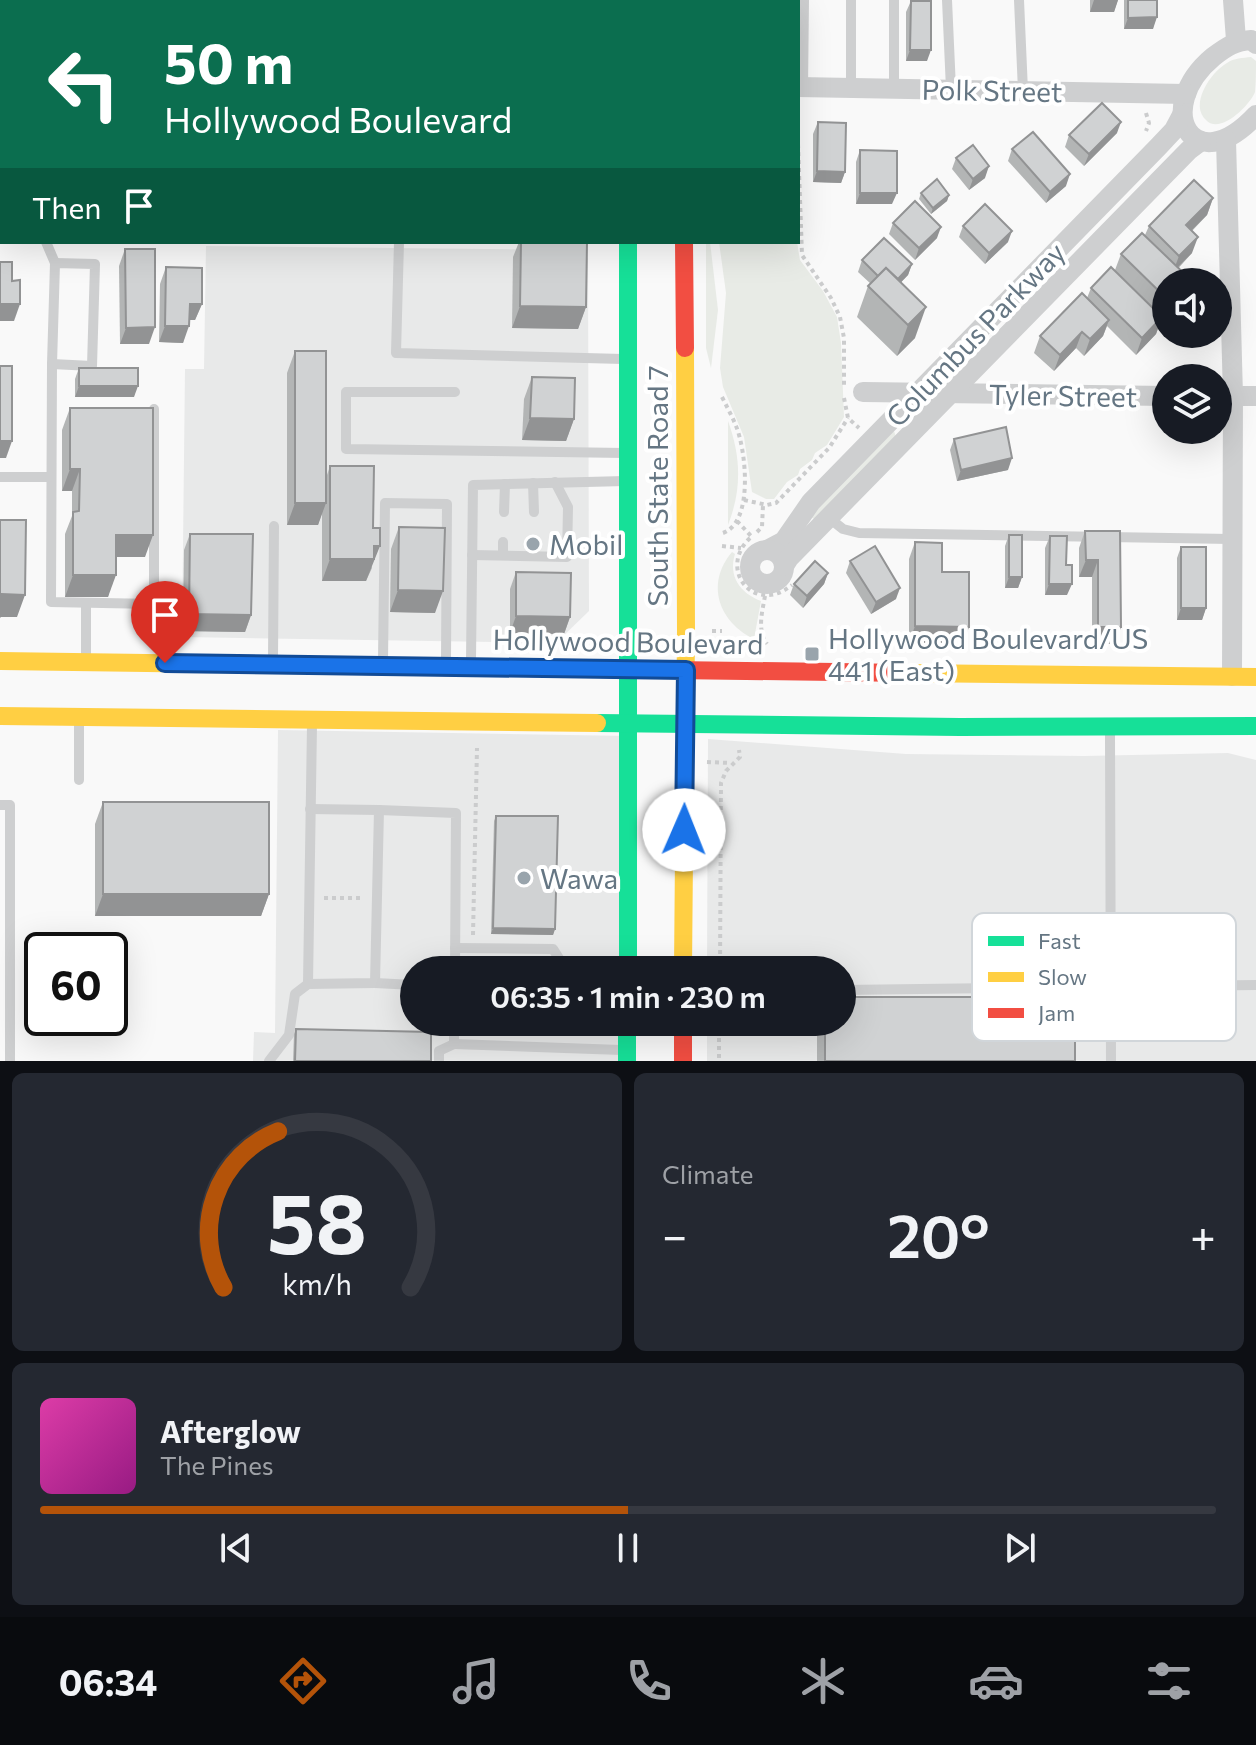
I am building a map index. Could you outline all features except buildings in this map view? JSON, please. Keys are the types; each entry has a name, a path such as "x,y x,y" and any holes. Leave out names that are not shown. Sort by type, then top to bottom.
{"main road":[{"name":"South State Road 7","path":"628,244 628,956"},
{"name":"South State Road 7","path":"683,956 686,670 684,244"},
{"name":"Hollywood Boulevard","path":"0,661 1256,677"},
{"path":"1185,726 1219,701 1228,689 1232,676"},
{"path":"0,716 739,725 1256,726"},
{"path":"683,1036 683,1061"}],"street":[{"path":"1233,0 1250,40 1198,72 1186,94 1182,115 1190,134 1201,141 1213,143 1226,140 1256,115"},
{"name":"Polk Street","path":"801,87 1186,94"},
{"name":"Columbus Parkway","path":"759,543 784,541 811,502 1158,147 1174,130 1182,115"},
{"path":"1226,140 1226,364"},
{"name":"Columbus Parkway","path":"784,566 1201,141"},
{"name":"Tyler Street","path":"863,392 1152,396"},
{"path":"1232,396 1256,396"},
{"path":"1228,444 1232,676"},
{"path":"759,543 779,555 784,566 783,573 774,582 761,582 752,573 751,560 761,551 759,543"}],"lane":[{"path":"801,87 804,0"},
{"path":"851,0 851,88"},
{"path":"894,0 894,88"},
{"path":"947,0 951,89"},
{"path":"1019,0 1023,91"},
{"path":"46,244 55,263 50,477 51,602 154,604 154,409"},
{"path":"399,244 396,353 627,359"},
{"path":"52,364 92,366 95,264 55,263"},
{"path":"455,392 346,392 346,449 627,453"},
{"path":"0,477 50,477"},
{"path":"471,667 473,485 627,480"},
{"path":"472,555 567,557 568,507 555,482"},
{"path":"533,483 534,512"},
{"path":"504,512 505,484"},
{"path":"383,666 385,503 431,503 447,504 446,666"},
{"path":"829,518 843,529 859,533 1231,539"},
{"path":"273,664 274,526"},
{"path":"503,542 503,555"},
{"path":"534,542 534,556"},
{"path":"86,603 86,662"},
{"path":"79,717 79,780"},
{"path":"308,984 312,719"},
{"path":"1110,726 1111,913"},
{"path":"0,805 10,805 7,1056"},
{"path":"310,809 456,813 455,956"},
{"path":"375,983 379,810"},
{"path":"455,948 553,949 557,956"},
{"path":"269,1061 289,1035 295,994 308,984 400,984"},
{"path":"856,990 972,990"},
{"path":"454,1036 454,1044"},
{"path":"439,1061 439,1051 454,1044 627,1055"}],"path":[{"path":"800,200 802,255 840,317 844,338 844,398 848,418 871,440"},
{"path":"722,397 737,428 744,457 744,500 737,521 723,533"},
{"path":"744,500 767,505 776,503 829,448 848,418"},
{"path":"737,521 759,543"},
{"path":"722,546 741,548"},
{"path":"765,596 761,625 763,640 771,649"},
{"path":"473,950 477,721"},
{"path":"720,956 721,783 726,771 740,757 739,725"},
{"path":"309,898 377,898"},
{"path":"719,1036 719,1061"}],"shaded area":[{"path":"1251,57 1256,61 1252,98 1227,121 1213,124 1207,121 1200,106 1209,81 1230,61"},
{"path":"706,244 710,244 718,310 711,368 706,348"},
{"path":"719,244 797,244 800,260 823,291 837,317 844,417 827,445 815,453 812,460 787,482 774,499 766,499 752,492 744,437 723,387 720,368 726,293"},
{"path":"206,246 579,250 586,253 589,611 556,643 182,637 185,369 204,369"},
{"path":"728,421 737,460 738,486 728,525"},
{"path":"894,431 896,437 814,519 811,517 811,513"},
{"path":"732,552 735,554 733,570 738,583 761,601 754,639 732,623 720,601 719,577"},
{"path":"278,730 629,736 623,956 400,956 400,1036 622,1036 621,1061 253,1061 254,1032 275,1033"},
{"path":"708,739 906,754 1084,756 1228,753 1256,760 1256,1061 707,1061 707,1036 856,1036 856,956 707,956"}],"traffic: fast":[{"path":"628,244 628,956"},
{"path":"597,723 1256,726"},
{"path":"627,1036 627,1061"}],"traffic: slow":[{"path":"683,956 685,348"},
{"path":"0,661 362,666"},
{"path":"909,673 1256,677"},
{"path":"0,716 597,723"}],"traffic: jam":[{"path":"684,244 685,348"},
{"path":"362,666 909,673"},
{"path":"683,1036 683,1061"}],"place":[{"name":"Mobil","path":"533,544"},
{"name":"Hollywood Boulevard/US 441 (East)","path":"812,654"},
{"name":"Wawa","path":"524,878"}],"route":[{"path":"165,663 686,670 684,830"}]}
